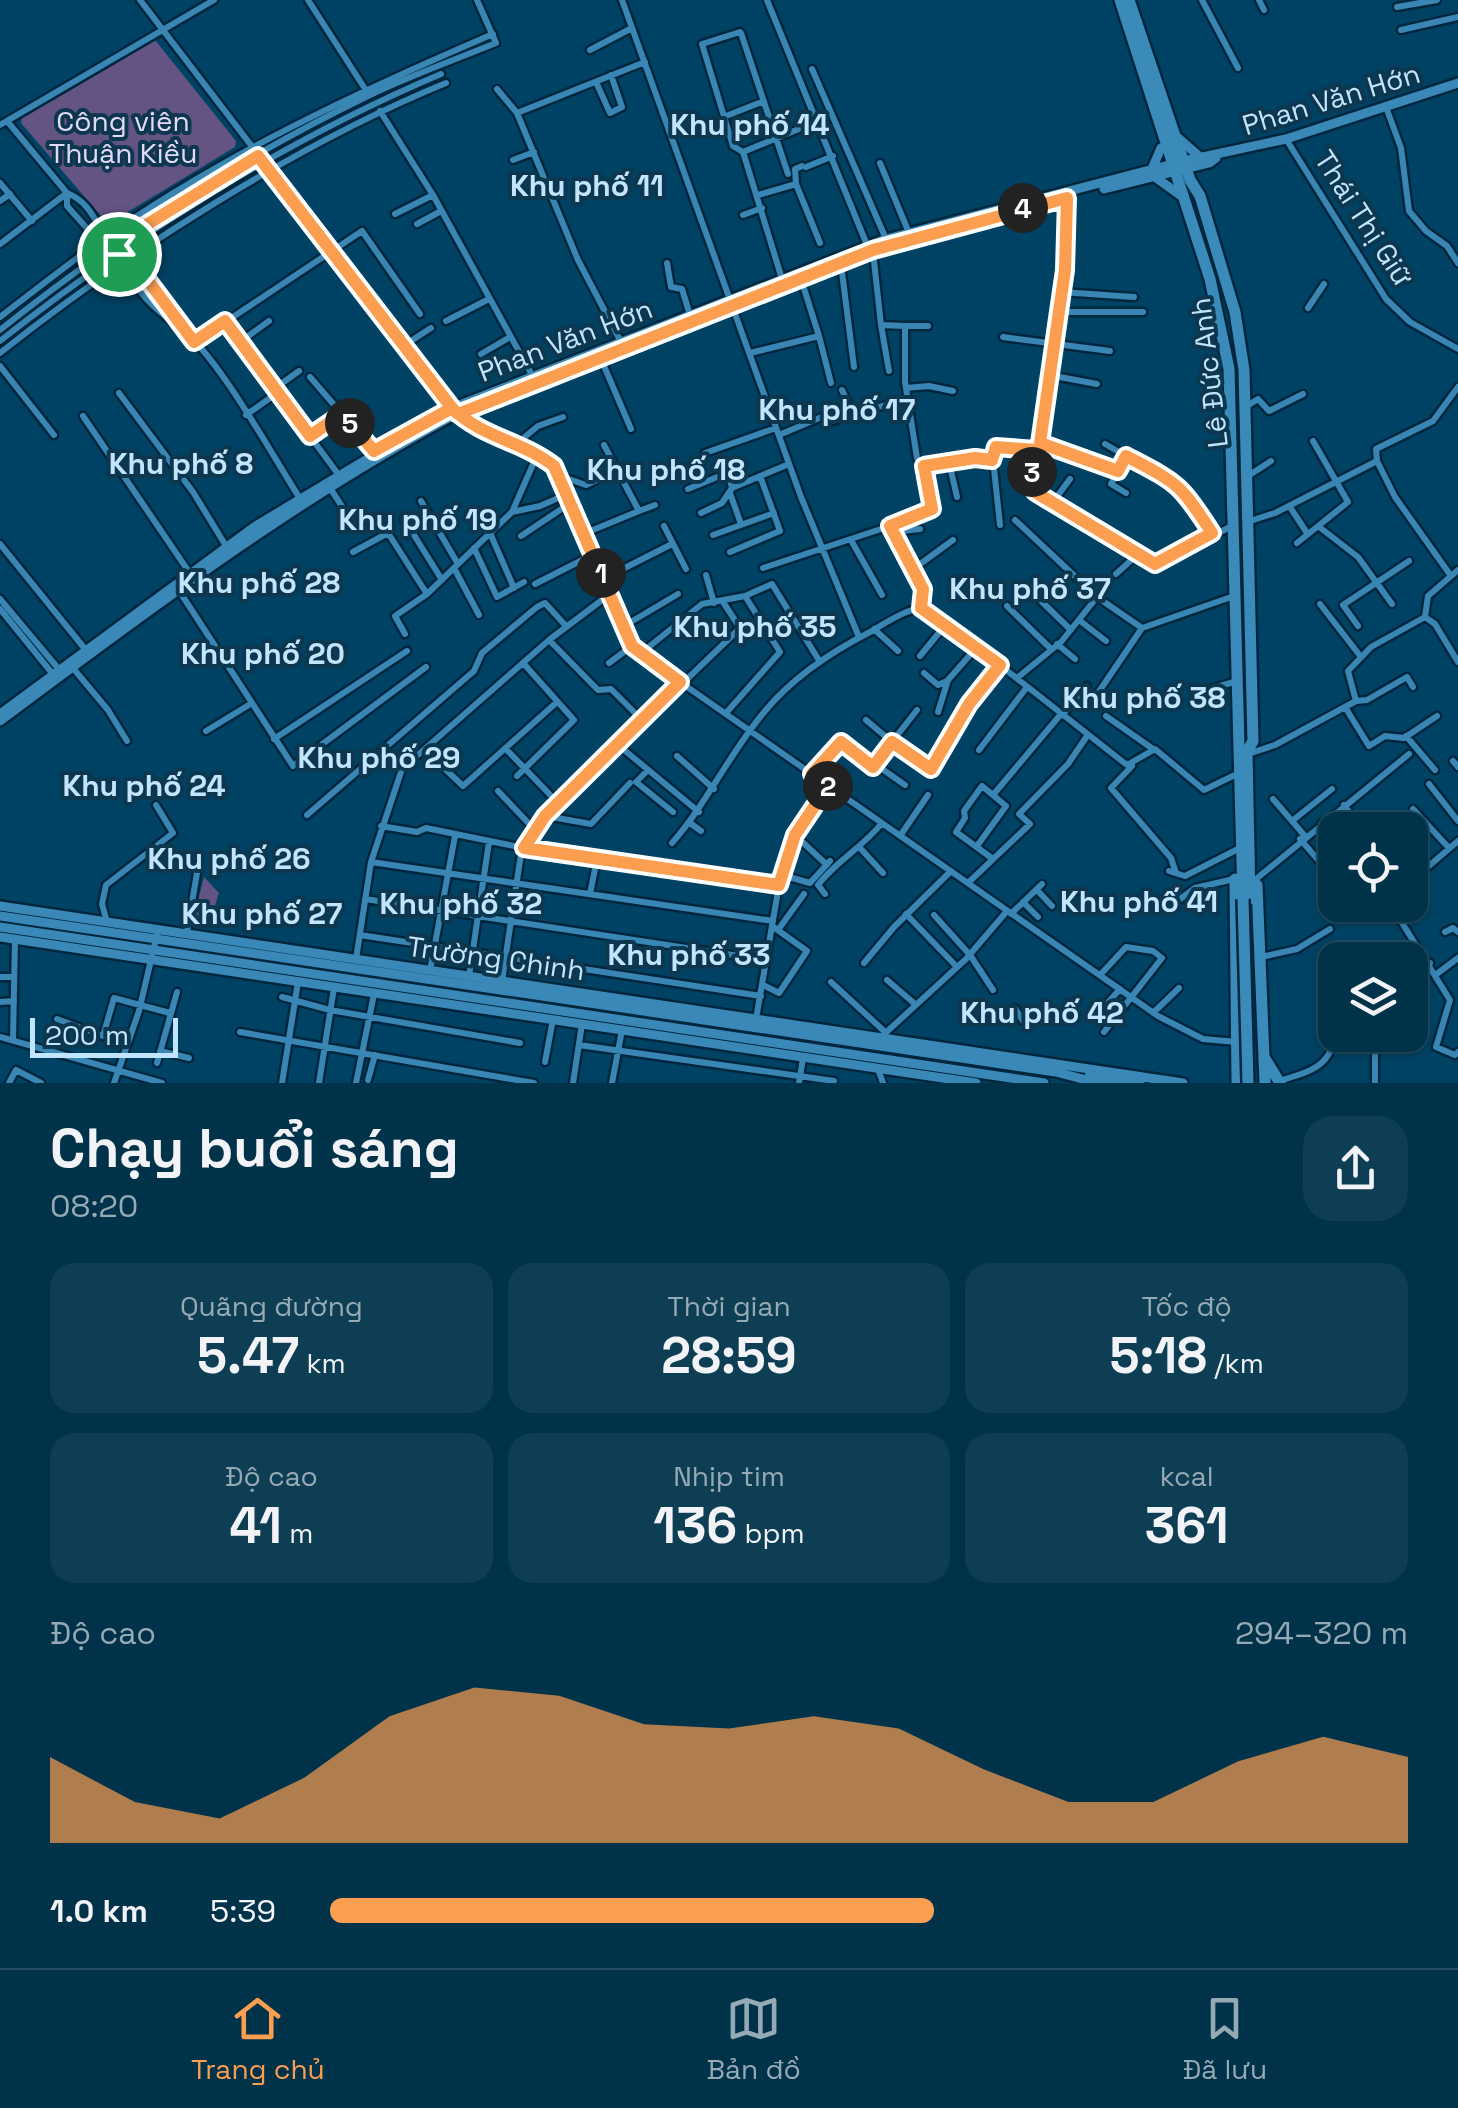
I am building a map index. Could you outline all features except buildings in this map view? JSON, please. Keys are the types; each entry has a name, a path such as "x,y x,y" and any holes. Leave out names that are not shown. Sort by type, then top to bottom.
{"highway":[{"name":"Lê Đức Anh","path":"1129,0 1144,84 1175,161 1195,190 1235,312 1246,406 1248,476 1240,524"},
{"name":"Lê Đức Anh","path":"1129,0 1174,134 1180,195 1216,302 1228,392 1249,625 1243,761 1244,857 1235,879 1238,1083"},
{"name":"Lê Đức Anh","path":"1222,277 1242,402 1234,756 1243,761"},
{"name":"Lê Đức Anh","path":"1235,596 1251,1083"},
{"name":"Lê Đức Anh","path":"1244,857 1256,879 1264,1058 1274,1083"},
{"path":"1238,1058 1249,1062 1264,1058"}],"main road":[{"name":"Phan Văn Hớn","path":"0,721 85,649 176,587 455,411 802,279 886,239 1153,174 1175,161 1204,161 1286,139 1458,83"},
{"path":"1174,134 1204,161 1197,173 1195,190"},
{"path":"1175,161 1153,174 1180,195"},
{"name":"Phan Văn Hớn","path":"0,714 72,667 176,587 189,572 299,497 374,451 455,411 690,316 732,304 782,279 870,248 1066,195"},
{"name":"Trường Chinh","path":"0,906 108,923 155,944"},
{"name":"Trường Chinh","path":"0,916 155,944 1044,1083"},
{"name":"Trường Chinh","path":"0,927 155,944 298,982 553,1020 575,1010 756,1018 882,1035 1061,1069 1183,1083"},
{"name":"Trường Chinh","path":"0,937 155,944 187,932 502,981 622,1030 976,1083"},
{"name":"Trường Chinh","path":"575,1010 1042,1070 1061,1069 1098,1083"},
{"path":"1061,1069 1140,1083"}],"street":[{"path":"140,0 455,411 478,429 538,453 560,476 586,485 616,471"},
{"path":"214,0 3,123 67,193 78,197 102,226 105,238 127,262 130,277 165,319 180,327 194,342 299,497"},
{"path":"308,0 433,195 533,378"},
{"path":"0,330 112,246 258,156 494,38 478,0"},
{"path":"622,0 789,464 859,637"},
{"path":"767,0 870,248 889,371"},
{"path":"1202,0 1238,68"},
{"path":"1259,0 1264,10"},
{"path":"1397,7 1438,0"},
{"path":"1401,30 1458,18"},
{"path":"590,50 632,28"},
{"path":"782,279 743,152 733,146 701,46 704,42 740,32 788,174"},
{"path":"517,114 645,62"},
{"path":"812,69 886,239"},
{"path":"0,317 105,238 252,147 441,74"},
{"path":"596,82 609,114 622,108 611,76"},
{"path":"0,341 119,254 372,99 446,83"},
{"path":"497,89 517,114 578,260 621,344"},
{"path":"0,354 127,262 270,172 372,99"},
{"path":"726,116 764,101"},
{"path":"1385,106 1401,148 1408,210 1426,231 1447,246 1458,263"},
{"path":"743,152 818,121"},
{"name":"Thái Thị Giữ","path":"1286,139 1386,299 1410,322 1458,349"},
{"path":"513,160 534,152"},
{"path":"820,243 796,184 796,169 833,156"},
{"path":"880,164 909,233"},
{"path":"0,183 32,220"},
{"path":"758,196 796,184"},
{"path":"0,244 67,193"},
{"path":"67,193 67,206 93,234 105,238"},
{"path":"0,201 10,194"},
{"path":"395,214 433,195"},
{"path":"1066,195 1061,292 1031,481 1035,492 1155,564 1212,533 1290,506 1338,484 1377,461"},
{"path":"743,215 762,208"},
{"path":"417,224 441,211"},
{"path":"194,342 362,232 420,314"},
{"path":"840,263 854,367"},
{"path":"666,264 671,288 682,290 690,316"},
{"path":"802,279 831,382"},
{"path":"1308,308 1324,284"},
{"path":"1061,292 1134,298"},
{"path":"446,321 489,299"},
{"path":"1058,312 1144,312"},
{"path":"225,321 338,474"},
{"path":"240,342 269,321"},
{"path":"881,324 928,326"},
{"path":"763,568 891,529 932,509 924,466 917,458 906,388 905,326"},
{"path":"403,346 431,328"},
{"path":"750,353 819,336"},
{"path":"481,354 510,337"},
{"path":"1003,338 1110,351"},
{"path":"600,359 631,428"},
{"path":"0,366 54,436"},
{"path":"246,414 299,371"},
{"path":"1049,375 1097,384"},
{"path":"310,377 374,451"},
{"path":"906,388 929,386 953,391"},
{"path":"1356,701 1348,670 1361,657 1425,617 1428,596 1455,573 1395,497 1377,461 1376,449 1433,420 1458,387"},
{"path":"842,390 853,414"},
{"path":"119,393 193,492 226,546"},
{"path":"1246,406 1258,399 1269,411 1304,394"},
{"path":"705,453 824,416 833,421 908,398"},
{"path":"310,436 342,414"},
{"path":"83,416 189,572"},
{"path":"515,445 538,426 563,417"},
{"path":"1297,544 1348,502 1313,442"},
{"path":"1104,444 1174,480 1212,533"},
{"path":"604,445 639,511"},
{"path":"1000,525 992,460 996,447 1038,446 1118,471"},
{"path":"406,634 395,616 427,594 512,512 538,453"},
{"path":"1126,456 1110,484 1126,493"},
{"path":"924,466 992,460"},
{"path":"1248,476 1271,461"},
{"path":"949,462 957,496"},
{"path":"701,513 722,503 731,490 789,464"},
{"path":"688,490 727,473 742,524"},
{"path":"560,476 564,495 632,646 640,654 1153,1013 1203,1039 1238,1042"},
{"path":"730,552 780,531 760,476"},
{"path":"1053,502 1070,478"},
{"path":"329,487 343,508"},
{"path":"512,512 564,495"},
{"path":"420,502 479,615"},
{"path":"521,536 569,504"},
{"path":"583,534 655,505"},
{"path":"1290,506 1308,532"},
{"path":"714,535 774,513"},
{"path":"404,520 442,580"},
{"path":"1015,520 1097,596 1142,628"},
{"path":"664,526 686,570"},
{"path":"1318,526 1358,557 1392,604"},
{"path":"891,529 920,529"},
{"path":"891,529 923,589 921,608"},
{"path":"353,552 388,533 427,594"},
{"path":"490,533 514,588"},
{"path":"850,540 882,595"},
{"path":"912,570 953,540"},
{"path":"0,544 85,649"},
{"path":"603,579 672,544"},
{"path":"474,548 497,597 524,582"},
{"path":"1116,574 1138,553"},
{"path":"536,584 592,555"},
{"path":"1358,626 1343,605 1409,561"},
{"path":"706,575 714,603"},
{"path":"640,654 702,604 745,596 772,584 820,662"},
{"path":"176,587 274,740 296,767 426,667"},
{"path":"356,959 371,862 402,769 549,640 610,594"},
{"path":"624,626 678,594"},
{"path":"726,713 780,652 745,596"},
{"path":"1017,678 1071,630 1097,596"},
{"path":"1098,693 1142,628 1235,596"},
{"path":"1038,599 1071,630"},
{"path":"0,600 58,674"},
{"path":"307,815 474,671 482,654 545,602 566,626"},
{"path":"723,602 740,628"},
{"path":"1320,604 1361,657"},
{"path":"1008,606 1053,646 1075,659"},
{"path":"921,608 978,647 1114,758 1133,765"},
{"path":"672,844 700,812 750,730 791,684 859,637 921,608"},
{"path":"0,609 58,674"},
{"path":"1425,617 1435,624 1458,662"},
{"path":"1080,620 1106,641"},
{"path":"920,656 947,624"},
{"path":"502,981 523,848 535,830 680,682 740,628 751,628"},
{"path":"874,629 898,651"},
{"path":"549,640 598,690 612,689 642,720"},
{"path":"609,664 632,646"},
{"path":"924,673 938,685 948,680 978,647"},
{"path":"274,740 407,650"},
{"path":"517,776 574,720 524,664"},
{"path":"866,720 931,769 969,704 1000,665"},
{"path":"72,667 108,710 127,741"},
{"path":"1106,716 1200,790 1243,761 1356,701 1367,700 1407,677 1413,687"},
{"path":"938,712 948,680"},
{"path":"1206,690 1234,682"},
{"path":"979,750 1027,686"},
{"path":"993,796 1087,686"},
{"path":"424,750 463,786 557,702"},
{"path":"206,731 252,703"},
{"path":"1345,707 1370,746 1385,736 1406,736 1437,716"},
{"path":"812,774 841,742 873,767 916,710"},
{"path":"968,884 1030,824 1019,814 1068,764 1087,736"},
{"path":"1406,736 1435,770"},
{"path":"617,744 700,812"},
{"path":"506,749 558,803"},
{"path":"1152,749 1112,789 1171,858 1173,872 1185,876 1244,857"},
{"path":"1335,812 1409,754"},
{"path":"677,756 714,789"},
{"path":"875,764 905,784"},
{"path":"648,770 636,782 673,812"},
{"path":"545,816 591,824 630,783"},
{"path":"1428,784 1458,821"},
{"path":"756,1018 782,875 795,835 828,786"},
{"path":"977,846 1006,806 982,786 956,830 992,859"},
{"path":"1292,820 1332,789"},
{"path":"498,791 535,830"},
{"path":"900,836 928,795"},
{"path":"1273,799 1318,858"},
{"path":"108,923 102,904 106,885 173,833 156,805"},
{"path":"1344,805 1349,812"},
{"path":"1413,808 1449,848"},
{"path":"690,823 701,831"},
{"path":"825,894 818,885 832,866 860,849 882,823"},
{"path":"381,826 417,832 426,828 523,848 779,885"},
{"path":"1256,879 1318,826"},
{"path":"782,875 810,884 829,863 795,835"},
{"path":"430,971 455,836"},
{"path":"1428,866 1458,841"},
{"path":"469,976 488,842"},
{"path":"860,849 884,873"},
{"path":"590,894 597,858"},
{"path":"371,862 774,926 807,951 779,994 762,985"},
{"path":"864,964 906,914 950,871"},
{"path":"187,932 197,873"},
{"path":"1172,906 1195,888 1235,879"},
{"path":"831,982 882,1035 1040,887 1052,906"},
{"path":"774,926 804,894"},
{"path":"365,898 766,960"},
{"path":"1023,902 1038,917"},
{"path":"906,914 958,967"},
{"path":"934,915 970,954 993,990"},
{"path":"1402,922 1454,1002 1436,1046 1456,1054"},
{"path":"1445,932 1454,928 1458,932"},
{"path":"1260,958 1297,949 1330,929"},
{"path":"360,935 761,996"},
{"path":"13,1040 15,939"},
{"path":"114,1083 141,1005 155,944"},
{"path":"1100,974 1126,947 1159,955 1161,962 1104,1032"},
{"path":"1438,974 1458,958"},
{"path":"0,977 14,977"},
{"path":"887,980 915,1004"},
{"path":"282,1083 298,982"},
{"path":"319,1083 334,988"},
{"path":"1153,1013 1179,988"},
{"path":"1096,1016 1120,989"},
{"path":"157,1063 177,992"},
{"path":"356,1083 374,994"},
{"path":"282,997 330,1010 520,1043"},
{"path":"58,1019 103,1036 114,998 170,1013"},
{"path":"0,1002 14,1001"},
{"path":"1015,1008 1023,1021"},
{"path":"573,1083 579,1045 575,1010"},
{"path":"544,1062 553,1020"},
{"path":"612,1083 622,1030"},
{"path":"240,1032 290,1044 362,1052 534,1082"},
{"path":"649,1055 652,1034"},
{"path":"0,1037 162,1083"},
{"path":"579,1045 800,1079 834,1080"},
{"path":"160,1051 190,1058"},
{"path":"1274,1083 1321,1066 1331,1052"},
{"path":"1374,1083 1375,1052"},
{"path":"368,1080 375,1055"},
{"path":"800,1079 803,1056"},
{"path":"878,1068 883,1083"},
{"path":"9,1083 16,1070 41,1083"}],"green space":[{"name":"Công viên Thuận Kiều","path":"155,40 236,141 235,147 108,224 21,123 22,118"},
{"path":"204,877 219,893 209,924 193,921"}],"district":[{"name":"Khu phố 14","path":"750,125"},
{"name":"Khu phố 11","path":"587,186"},
{"name":"Khu phố 17","path":"837,410"},
{"name":"Khu phố 8","path":"181,464"},
{"name":"Khu phố 18","path":"666,470"},
{"name":"Khu phố 19","path":"418,520"},
{"name":"Khu phố 28","path":"259,583"},
{"name":"Khu phố 37","path":"1030,589"},
{"name":"Khu phố 35","path":"755,627"},
{"name":"Khu phố 20","path":"263,654"},
{"name":"Khu phố 38","path":"1144,698"},
{"name":"Khu phố 29","path":"379,758"},
{"name":"Khu phố 24","path":"144,786"},
{"name":"Khu phố 26","path":"229,859"},
{"name":"Khu phố 41","path":"1139,902"},
{"name":"Khu phố 32","path":"461,904"},
{"name":"Khu phố 27","path":"262,914"},
{"name":"Khu phố 33","path":"689,955"},
{"name":"Khu phố 42","path":"1042,1013"}],"route":[{"path":"119,254 112,246 258,156 452,408 458,414 478,429 538,453 554,466 632,646 680,682 545,816 524,848 779,885 795,835 828,786 812,774 841,742 873,767 892,742 931,769 955,734 953,730 969,704 1000,665 926,607 921,608 923,589 894,539 890,526 932,509 924,466 975,458 992,460 996,447 1036,450 1031,481 1035,492 1155,564 1212,533 1174,480 1160,470 1126,456 1118,471 1091,458 1040,443 1065,270 1067,198 873,250 458,414 452,408 374,451 342,414 310,436 225,321 194,342 140,270 119,254"}]}
